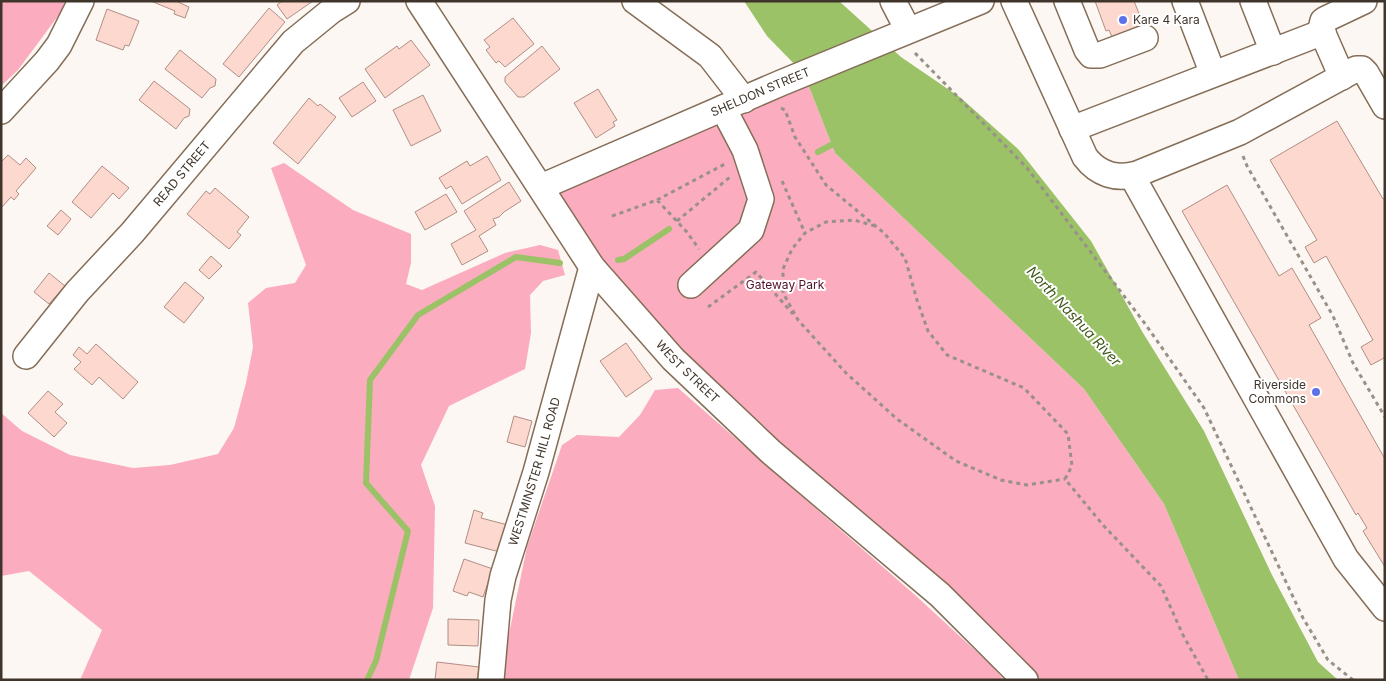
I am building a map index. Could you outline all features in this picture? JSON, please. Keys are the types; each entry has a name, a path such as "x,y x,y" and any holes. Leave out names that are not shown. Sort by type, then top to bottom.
{"street":[{"path":"1,111 47,61 59,45 82,1"},
{"name":"READ STREET","path":"26,356 77,292 132,233 293,42 331,11 347,1"},
{"name":"WEST STREET","path":"419,1 474,87 542,187 592,267 673,359 771,452 940,595 1025,680"},
{"path":"635,1 710,56 734,104 745,150 761,199 751,230 690,285"},
{"path":"893,1 895,36"},
{"name":"SHELDON STREET","path":"542,187 734,104 779,95 895,36 981,1"},
{"path":"1014,1 1086,157 1092,166 1116,177 1132,176 1240,132 1356,69 1362,69 1385,106"},
{"path":"1067,1 1087,50 1091,55 1100,55 1145,38"},
{"path":"1185,1 1213,74"},
{"path":"1254,1 1273,52"},
{"path":"1342,77 1321,29 1323,21 1364,1"},
{"path":"1072,129 1323,32"},
{"path":"1132,176 1342,552 1353,569 1385,608"},
{"name":"WESTMINSTER HILL ROAD","path":"491,680 498,600 503,576 536,472 592,267"}],"path":[{"path":"895,36 1027,168 1146,326 1204,408 1303,618 1328,660 1353,680"},
{"path":"779,95 795,137 826,185 884,233 905,258 928,331 947,355 1024,388 1068,434 1072,466 1065,479"},
{"path":"612,216 657,200 728,162"},
{"path":"1247,166 1333,316 1353,363 1385,416"},
{"path":"677,221 736,171"},
{"path":"657,200 677,221 704,255"},
{"path":"798,320 783,294 783,269 792,249 805,233 826,222 854,220 876,226"},
{"path":"708,307 756,272 846,373 897,419 956,461 1001,480 1027,485 1065,479"},
{"path":"1065,479 1103,525 1161,586 1183,635 1208,680"}],"green space":[{"path":"1,1 65,1 61,12 18,70 1,86"},
{"name":"Gateway Park","path":"804,74 835,153 1084,389 1164,504 1239,680 1025,680 673,359 541,187"},
{"path":"284,163 353,210 411,234 411,263 406,284 422,290 505,253 540,245 558,250 565,275 543,281 530,295 531,333 525,369 449,406 421,465 435,506 433,608 409,680 80,680 102,630 29,571 1,576 1,413 22,431 70,455 133,468 170,465 218,454 234,428 246,383 253,347 248,303 266,288 295,283 306,265 271,168"},
{"path":"678,388 915,595 991,665 1004,680 504,680 506,648 527,547 562,445 577,435 619,437 640,415 655,390"}],"water":[{"name":"North Nashua River","path":"744,1 839,1 901,57 961,98 1019,150 1091,241 1143,333 1204,431 1272,575 1318,662 1338,680 1239,680 1164,504 1084,389 835,153 804,74 767,36"}],"building":[{"path":"151,1 176,1 189,7 185,18 174,14 175,11"},
{"path":"282,1 313,1 287,19 277,5"},
{"name":"Kare 4 Kara","path":"1095,1 1134,1 1140,16 1143,15 1146,23 1112,37 1109,30 1106,31"},
{"path":"269,8 285,22 239,77 223,64"},
{"path":"107,9 139,21 129,46 125,45 123,50 96,40"},
{"path":"513,18 534,44 505,67 499,61 496,63 486,50 490,47 484,40"},
{"path":"411,40 430,65 385,98 365,69 397,46 399,49"},
{"path":"542,46 560,69 524,97 518,97 505,82 505,77"},
{"path":"180,50 216,79 215,86 210,88 202,98 165,69"},
{"path":"154,81 190,109 189,116 184,118 176,129 139,100"},
{"path":"363,82 376,101 352,117 339,98"},
{"path":"598,89 617,120 613,122 615,126 596,138 574,103"},
{"path":"423,95 441,131 411,146 393,110"},
{"path":"309,98 336,117 298,164 273,143"},
{"path":"1337,121 1383,199 1385,198 1385,359 1371,365 1361,347 1373,340 1326,256 1314,263 1305,247 1317,240 1270,160"},
{"path":"8,155 20,165 26,158 36,168 16,191 19,194 14,200 11,197 1,208 1,162"},
{"path":"487,156 501,180 462,204 451,186 446,189 439,178 467,161 470,166"},
{"path":"102,166 129,188 119,199 113,193 91,218 72,202"},
{"path":"509,182 521,201 499,217 493,219 496,225 479,236 488,251 462,265 451,244 476,230 464,211"},
{"name":"Riverside Commons","path":"1227,185 1279,276 1292,268 1321,318 1309,325 1385,459 1385,567 1363,531 1367,528 1358,513 1356,515 1182,211"},
{"path":"215,188 249,217 237,232 241,235 229,249 187,214 206,191 210,194"},
{"path":"446,194 457,212 425,230 415,212"},
{"path":"61,210 71,219 58,235 47,226"},
{"path":"211,256 222,266 209,279 199,270"},
{"path":"49,273 65,286 49,304 34,292"},
{"path":"185,282 204,298 184,323 164,307"},
{"path":"626,343 652,379 626,397 600,361"},
{"path":"96,344 138,382 123,399 99,377 92,385 74,369 81,362 73,355 79,347 87,354"},
{"path":"48,391 63,404 55,412 67,423 54,437 28,413"},
{"path":"514,416 532,421 525,447 507,442"},
{"path":"474,510 483,513 481,518 508,525 500,552 465,543"},
{"path":"464,559 493,569 483,597 469,592 467,596 453,591"},
{"path":"448,619 479,620 478,646 448,645"},
{"path":"437,662 479,667 477,680 435,680"}],"waterway":[{"path":"818,152 831,145"},
{"path":"618,260 624,259 669,229"},
{"path":"367,680 376,661 408,531 366,483 370,380 418,315 516,257 560,263"}],"place":[{"name":"Kare 4 Kara","path":"1123,20"},
{"name":"Riverside Commons","path":"1316,392"}]}
